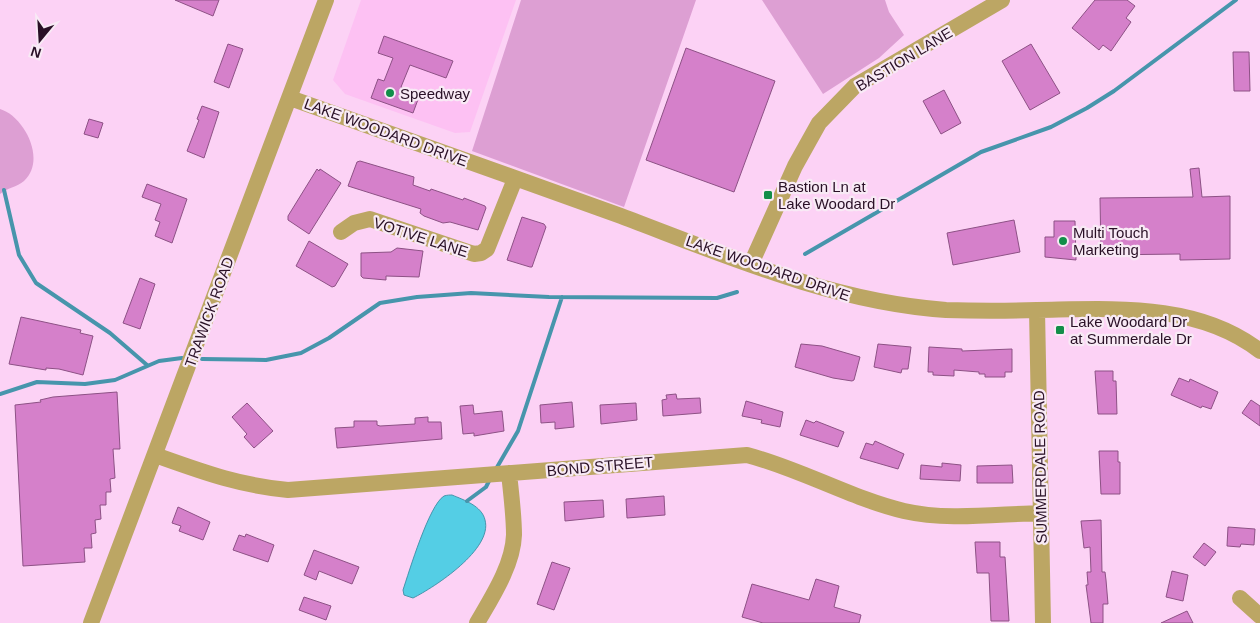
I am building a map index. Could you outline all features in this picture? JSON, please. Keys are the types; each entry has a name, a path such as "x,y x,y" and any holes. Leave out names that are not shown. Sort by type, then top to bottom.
{"street":[{"name":"TRAWICK ROAD","path":"91,623 326,0"},
{"name":"BASTION LANE","path":"751,264 795,166 819,123 841,99 855,86 1002,0"},
{"name":"LAKE WOODARD DRIVE","path":"290,98 821,288 884,303 946,310 1139,309 1196,320 1223,330 1260,351"},
{"name":"VOTIVE LANE","path":"341,232 354,223 370,219 474,254 481,253 487,249 515,179"},
{"name":"SUMMERDALE ROAD","path":"1037,310 1043,623"},
{"name":"BOND STREET","path":"155,455 231,482 254,487 288,490 746,455 778,463 867,500 904,511 935,516 1041,513"},
{"path":"477,623 495,593 507,563 514,536 509,473"},
{"path":"1240,598 1260,616"}],"shaded area":[{"path":"361,0 516,0 470,132 455,133 345,94 333,80"},
{"path":"521,0 696,0 624,207 472,151"},
{"path":"762,0 885,0 889,12 904,35 879,58 823,94"},
{"path":"0,109 9,113 24,129 33,151 33,162 31,172 24,181 0,194"}],"water":[{"path":"452,495 472,504 483,515 485,531 480,543 472,555 435,585 413,598 404,595 403,590 432,512 444,496"}],"building":[{"path":"175,0 219,0 213,16"},
{"path":"1095,0 1127,0 1135,6 1126,18 1131,22 1111,51 1103,45 1099,50 1072,28"},
{"path":"384,36 453,61 446,78 410,65 401,87 420,94 413,113 371,98 378,79 384,81 393,58 378,53"},
{"path":"228,44 243,49 229,88 214,82"},
{"path":"1031,44 1060,93 1030,110 1002,61"},
{"path":"686,48 775,81 734,192 646,160"},
{"path":"1233,52 1249,52 1250,91 1234,91"},
{"path":"944,90 961,123 941,134 923,101"},
{"path":"202,106 219,112 204,158 187,151 199,120 197,119"},
{"path":"89,119 103,123 98,138 84,134"},
{"path":"360,161 414,177 413,185 463,200 464,198 485,206 486,208 478,230 450,222 443,223 424,216 420,213 421,209 348,186 357,162"},
{"path":"1199,168 1202,197 1230,196 1230,259 1180,260 1180,254 1101,255 1100,198 1193,197 1190,169"},
{"path":"317,169 319,171 320,169 341,183 309,234 288,220 288,216"},
{"path":"147,184 187,199 172,243 155,236 160,222 155,220 161,204 142,197"},
{"path":"522,217 544,224 546,227 532,267 507,260"},
{"path":"1014,220 1020,252 953,265 947,233"},
{"path":"1054,221 1075,221 1076,260 1045,257 1045,237 1054,237"},
{"path":"309,241 348,264 335,286 332,287 296,266"},
{"path":"397,248 423,251 419,277 386,276 386,280 363,278 361,276 361,253 391,252"},
{"path":"140,278 155,284 140,329 123,323"},
{"path":"21,317 81,330 80,333 93,336 83,375 59,369 46,368 46,370 9,364"},
{"path":"801,344 822,346 860,357 854,380 833,378 795,367"},
{"path":"878,344 911,347 908,369 902,369 901,373 874,367"},
{"path":"929,347 962,349 962,351 1012,349 1012,372 1005,372 1005,377 985,377 985,374 979,374 979,372 954,370 954,376 933,375 933,372 928,372"},
{"path":"1095,371 1113,371 1113,381 1116,381 1117,414 1098,414"},
{"path":"1179,378 1189,382 1190,379 1218,392 1211,409 1202,406 1201,408 1171,395"},
{"path":"117,392 120,449 113,449 115,478 110,479 111,492 106,492 106,505 100,505 101,519 95,520 96,533 91,534 92,548 84,548 85,562 23,566 15,405 41,402 40,400 53,397"},
{"path":"676,394 677,399 700,398 701,413 663,416 662,400 667,399 666,395"},
{"path":"1251,400 1260,406 1260,426 1242,413"},
{"path":"746,401 783,412 780,427 761,423 762,420 742,416"},
{"path":"572,402 574,427 555,429 555,422 541,423 540,405"},
{"path":"247,403 273,431 254,448 244,437 247,434 232,417"},
{"path":"636,403 637,420 601,424 600,405"},
{"path":"473,405 474,414 502,411 504,431 474,436 474,433 463,434 460,406"},
{"path":"428,417 428,422 441,422 442,439 337,448 335,428 354,427 354,421 377,421 377,425 380,426 415,424 415,418"},
{"path":"806,420 814,423 816,421 844,432 838,447 800,435"},
{"path":"875,441 904,454 898,469 860,458 866,443 873,445"},
{"path":"1099,451 1118,451 1120,494 1101,494"},
{"path":"942,463 961,465 960,481 920,479 921,465 942,467"},
{"path":"1012,465 1013,483 977,483 977,466"},
{"path":"664,496 665,515 627,518 626,499"},
{"path":"603,500 604,517 565,521 564,502"},
{"path":"178,507 210,522 203,540 179,531 181,526 172,523"},
{"path":"1101,520 1102,572 1105,572 1108,604 1103,604 1103,623 1091,623 1086,585 1088,585 1087,572 1091,572 1090,547 1084,548 1081,521"},
{"path":"1228,527 1255,529 1254,545 1227,546"},
{"path":"246,534 274,545 268,562 233,550 239,535 245,537"},
{"path":"975,542 1000,542 1000,557 1005,557 1009,621 991,621 989,573 977,573"},
{"path":"1204,543 1216,552 1205,566 1193,557"},
{"path":"314,550 359,567 352,584 319,571 316,580 304,575"},
{"path":"552,562 570,568 554,610 537,604"},
{"path":"1172,571 1188,575 1183,601 1166,597"},
{"path":"816,579 839,586 834,607 861,615 859,623 763,623 742,617 752,584 809,600"},
{"path":"304,597 331,606 326,620 299,610"},
{"path":"1187,611 1193,623 1161,623"}],"waterway":[{"path":"805,254 981,152 1051,127 1087,108 1114,91 1236,0"},
{"path":"4,190 19,255 36,283 110,333 147,365"},
{"path":"202,359 266,360 301,353 329,338 380,303 417,297 471,293 549,297 717,298 737,292"},
{"path":"496,469 518,431 562,297"},
{"path":"0,394 37,382 85,384 115,380 159,361 182,358"},
{"path":"467,501 486,487 490,479"}],"place":[{"name":"Speedway","path":"390,93"},
{"name":"Bastion Ln at Lake Woodard Dr","path":"768,195"},
{"name":"Multi Touch Marketing","path":"1063,241"},
{"name":"Lake Woodard Dr at Summerdale Dr","path":"1060,330"}]}
